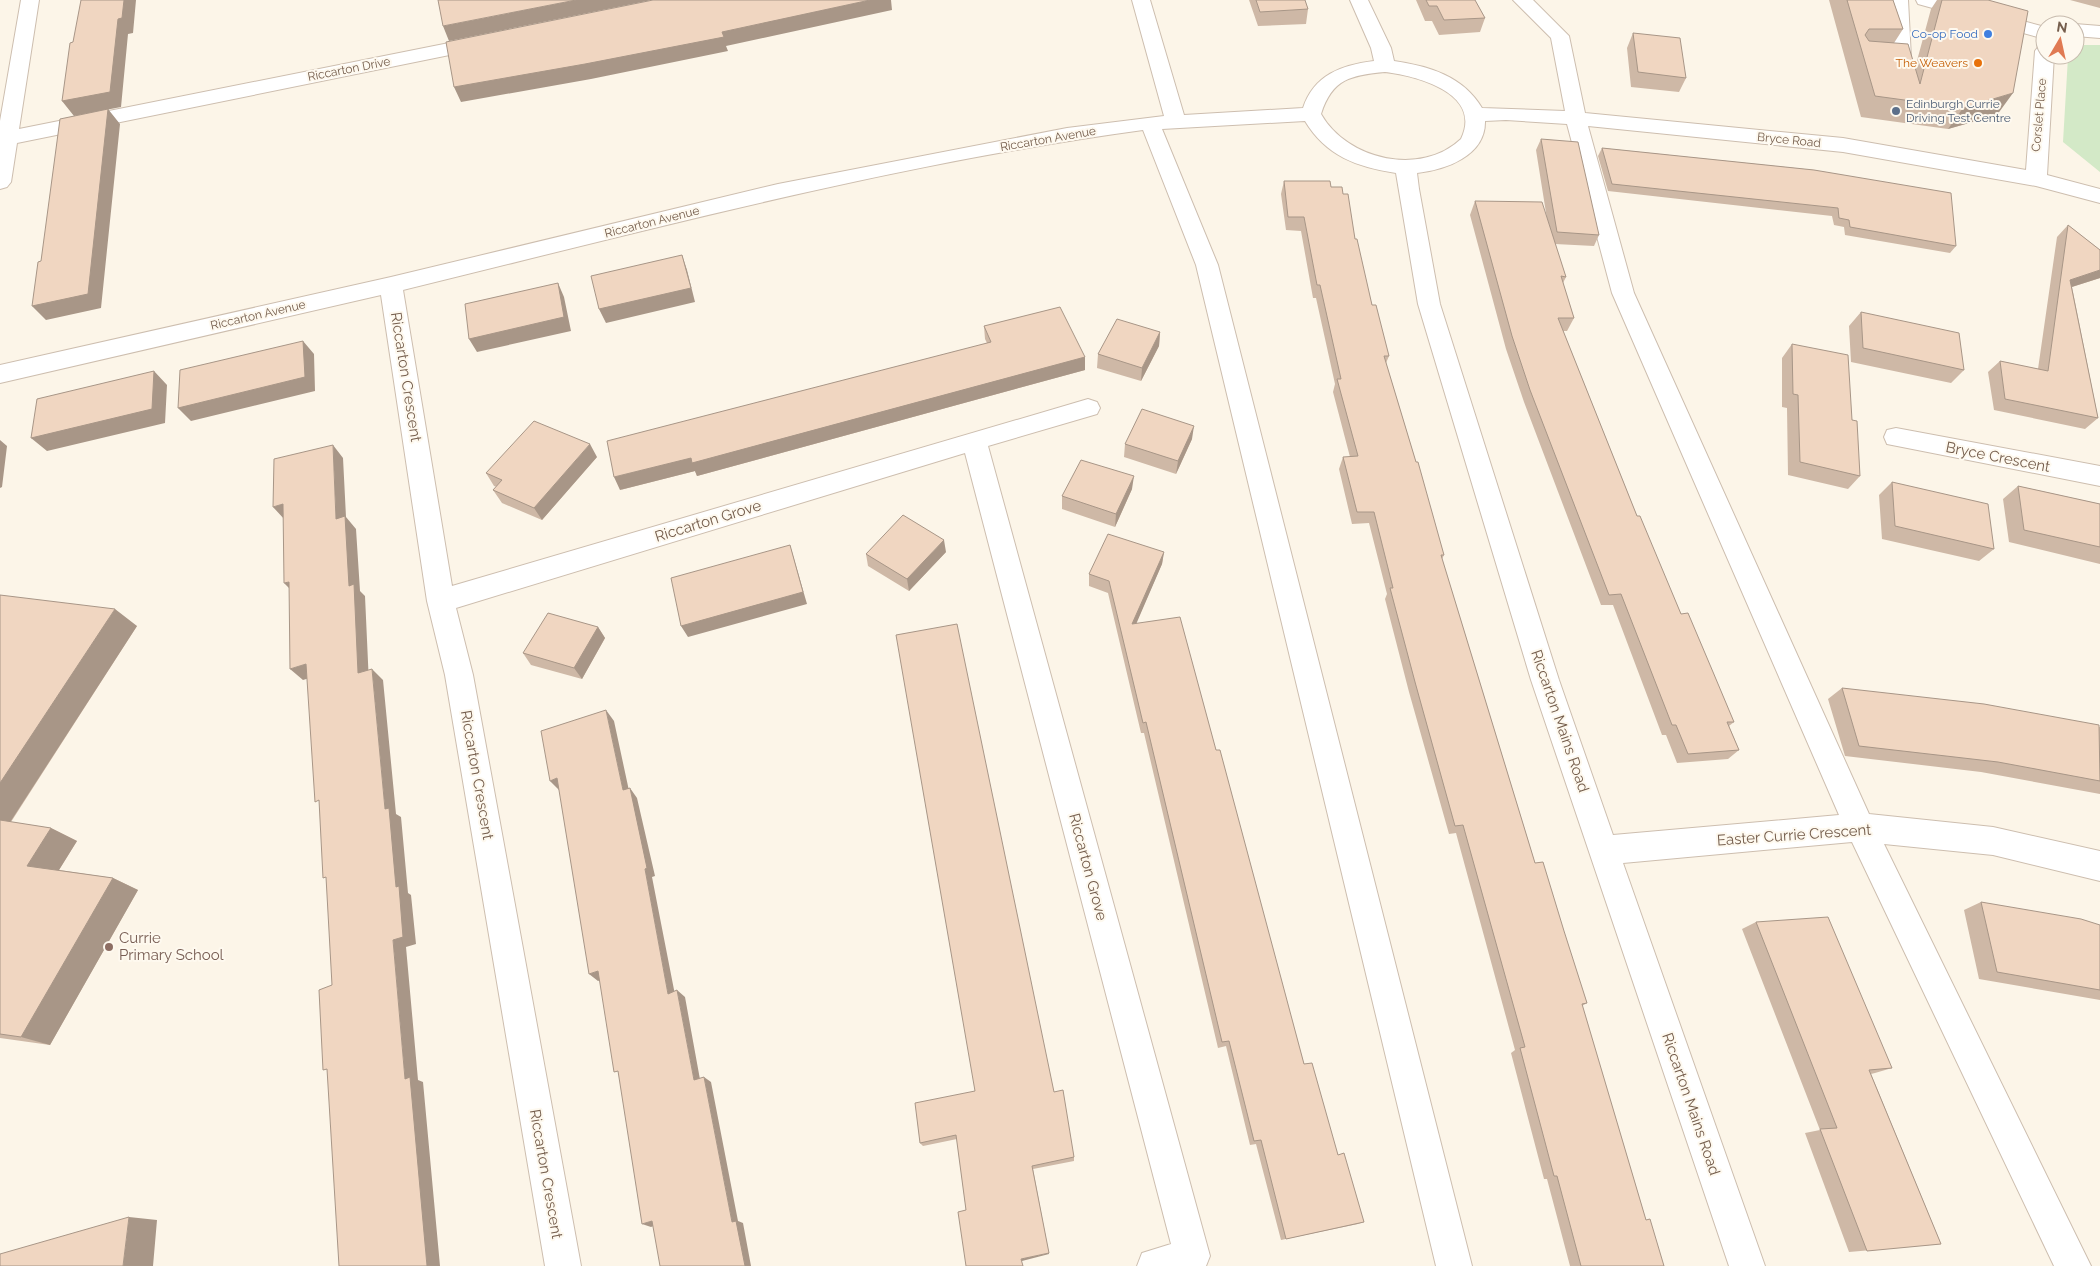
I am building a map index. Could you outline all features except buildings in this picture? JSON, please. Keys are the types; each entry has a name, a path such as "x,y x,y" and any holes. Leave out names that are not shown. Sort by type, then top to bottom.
{"street":[{"path":"0,182 30,0"},
{"path":"1141,0 1163,122 1207,265 1454,1266"},
{"path":"1359,0 1380,48 1385,66"},
{"path":"1522,0 1560,36 1576,118 1623,293 1860,827 2073,1266"},
{"path":"1862,56 1901,58 1899,0"},
{"path":"1925,0 2035,30"},
{"path":"2085,31 2100,32"},
{"name":"Riccarton Drive","path":"8,138 504,38"},
{"name":"Corslet Place","path":"2036,179 2035,168 2044,65"},
{"path":"1385,66 1424,73 1452,86 1466,100 1474,115 1475,130 1468,145 1453,157 1431,164 1406,166 1379,164 1354,156 1333,143 1319,128 1311,114 1315,97 1325,84 1341,74 1362,68 1385,66"},
{"name":"Riccarton Avenue","path":"0,374 391,285 778,191 1067,134 1163,122 1311,114"},
{"name":"Bryce Road","path":"1474,115 1506,114 1576,118 1843,145 2036,179 2100,196"},
{"name":"Riccarton Mains Road","path":"1406,166 1408,190 1429,304 1545,680 1747,1266"},
{"name":"Riccarton Crescent","path":"391,285 441,601 459,675 562,1266"},
{"name":"Riccarton Grove","path":"441,601 1088,408"},
{"name":"Bryce Crescent","path":"1896,437 2100,476"},
{"name":"Riccarton Grove","path":"974,441 1192,1256 1155,1266"},
{"name":"Easter Currie Crescent","path":"1604,850 1860,827 1993,841 2100,866"}],"green space":[{"path":"2085,45 2100,45 2100,172 2063,142 2068,65 2085,65"}],"place":[{"name":"Co-op Food","path":"1988,34"},
{"name":"The Weavers","path":"1978,63"},
{"name":"Edinburgh Currie Driving Test Centre","path":"1896,111"},
{"name":"Currie Primary School","path":"109,947"}]}
